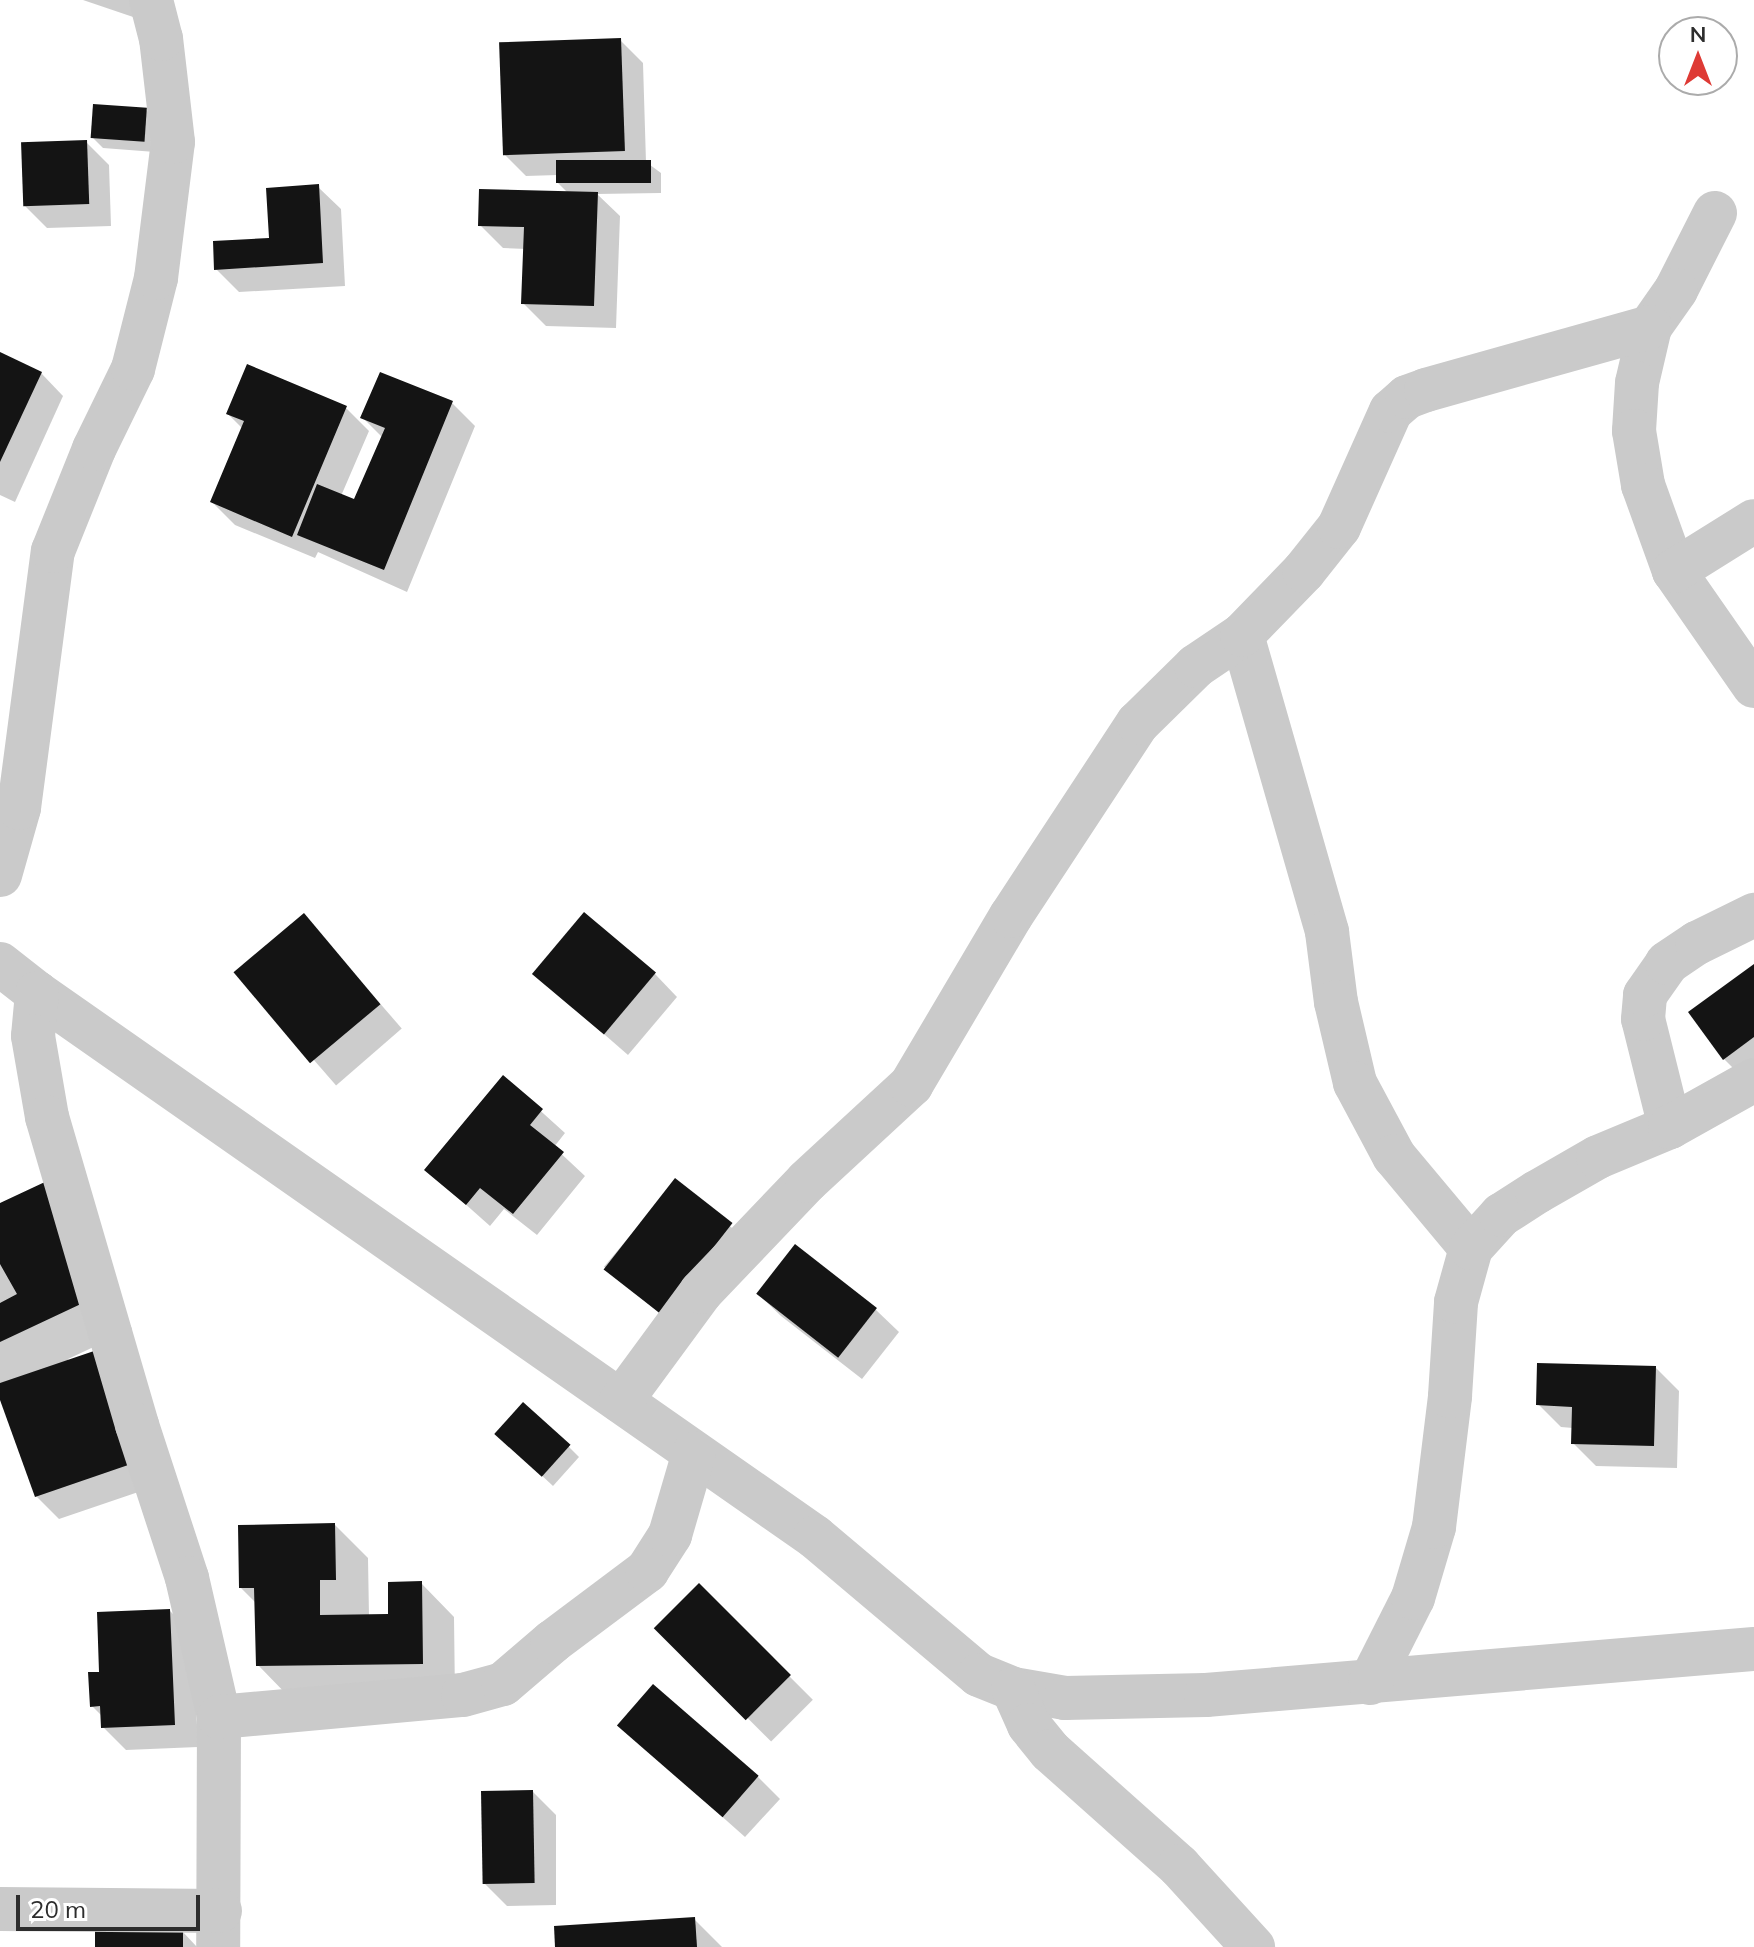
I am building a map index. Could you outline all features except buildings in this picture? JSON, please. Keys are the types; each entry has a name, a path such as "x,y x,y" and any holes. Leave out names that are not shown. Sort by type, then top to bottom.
{"street":[{"path":"0,875 19,808 53,551 94,449 133,369 156,278 173,142 161,39 151,0"},
{"path":"1715,213 1676,290 1650,327 1637,383 1634,431 1643,485 1674,571 1754,686"},
{"path":"621,1401 701,1292 807,1181 911,1085 1011,916 1138,723 1196,666 1242,635 1304,571 1339,527 1391,411 1407,397 1561,349 1650,327"},
{"path":"1674,571 1754,521"},
{"path":"1242,635 1327,932 1336,1002 1355,1083 1394,1156 1471,1248"},
{"path":"1670,1127 1643,1019 1645,995 1667,963 1697,943 1754,915"},
{"path":"0,964 37,993 815,1537 979,1675 1013,1689 1065,1698 1370,1683 1754,1649"},
{"path":"0,1909 219,1929 219,1717 187,1578 137,1425 47,1117 33,1036 37,993"},
{"path":"1370,1683 1413,1598 1434,1527 1450,1396 1456,1302 1471,1248 1501,1215 1537,1192 1598,1157 1670,1127 1754,1080"},
{"path":"219,1717 463,1695 503,1684 576,1623 647,1571 670,1535 694,1453"},
{"path":"1013,1689 1029,1725 1050,1751 1179,1866 1253,1947"}]}
